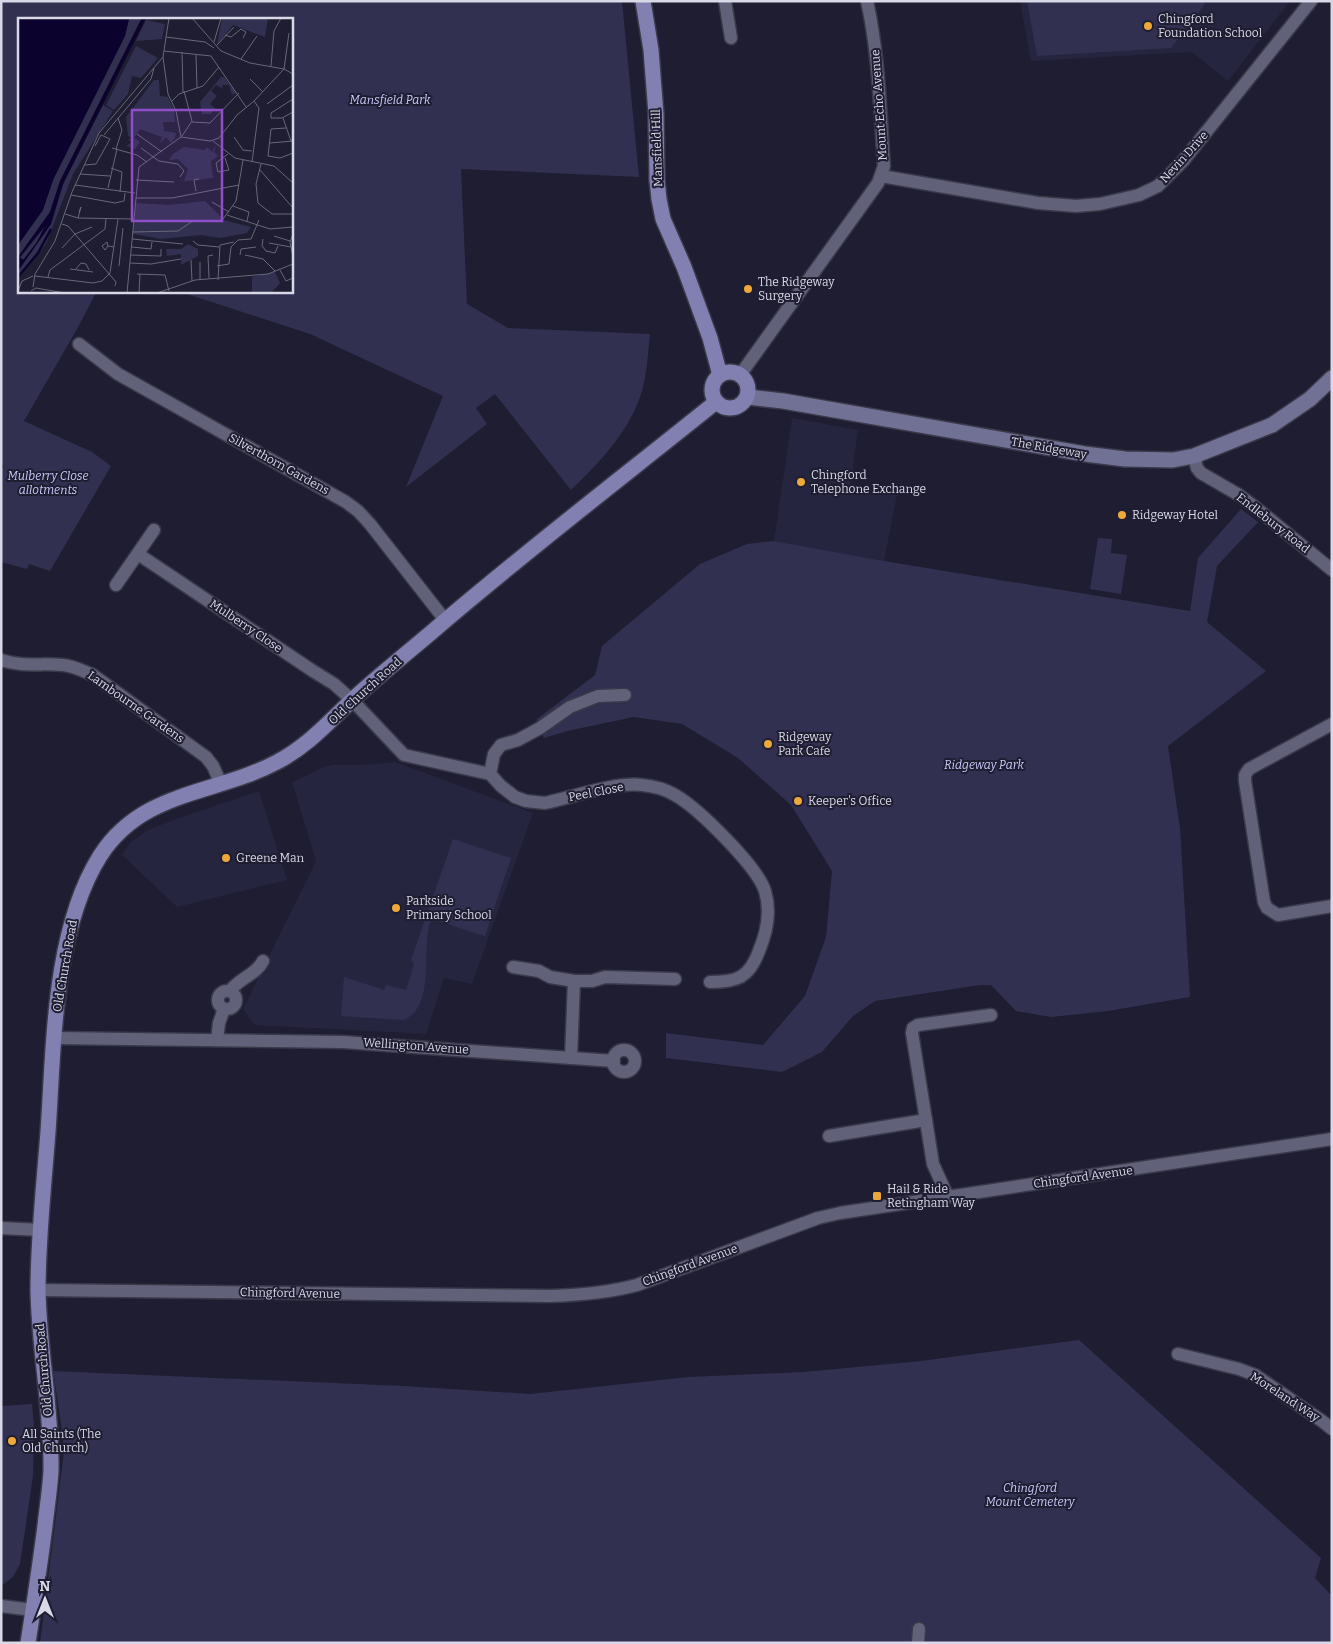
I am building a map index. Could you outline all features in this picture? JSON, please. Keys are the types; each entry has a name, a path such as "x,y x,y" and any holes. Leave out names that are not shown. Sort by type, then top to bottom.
{"main road":[{"name":"Mansfield Hill","path":"643,1 652,50 659,199 663,218 684,266 710,338 720,375"},
{"path":"728,372 740,375 746,381 748,397 740,406 732,409 722,407 716,402 712,390 714,382 720,375 728,372"},
{"name":"The Ridgeway","path":"748,397 783,401 1125,460 1165,460 1194,456 1272,425 1310,399 1332,378"},
{"name":"Old Church Road","path":"28,1643 51,1476 51,1442 38,1290 54,1038 61,980 71,927 84,889 102,852 127,825 153,807 255,772 296,751 324,728 352,700 446,620 716,402"}],"street":[{"path":"725,1 731,38"},
{"name":"Mount Echo Avenue","path":"740,375 878,183 881,176 884,166 879,89 872,26 866,1"},
{"name":"Nevin Drive","path":"881,176 1038,203 1076,206 1100,204 1139,195 1158,186 1183,161 1311,1"},
{"name":"Silverthorn Gardens","path":"80,344 118,374 346,502 358,511 446,620"},
{"name":"Endlebury Road","path":"1194,456 1197,468 1201,473 1255,506 1332,570"},
{"path":"116,586 154,530"},
{"name":"Mulberry Close","path":"138,554 313,672 334,684 352,700"},
{"name":"Lambourne Gardens","path":"1,660 27,665 64,665 79,668 93,675 206,757 213,766 221,784"},
{"path":"352,700 404,755 490,774 494,754 501,744 518,740 540,728 570,707 598,696 625,695"},
{"path":"1332,724 1249,769 1244,781 1264,902 1267,908 1278,915 1332,906"},
{"name":"Peel Close","path":"490,774 515,797 536,803 545,803 622,786 642,785 661,789 675,795 691,806 726,839 758,875 765,892 768,909 767,927 756,958 742,977 726,982 710,982"},
{"path":"217,1040 219,1023 224,1009 230,1008 235,1004 236,997 230,991 234,985 260,968 263,961"},
{"path":"513,967 539,971 550,977 574,981 592,981 605,977 675,979"},
{"path":"571,1058 574,981"},
{"path":"948,1197 933,1164 912,1033 913,1028 918,1025 991,1015"},
{"name":"Wellington Avenue","path":"54,1038 343,1042 614,1061"},
{"path":"829,1136 926,1120"},
{"name":"Chingford Avenue","path":"38,1290 588,1295 616,1291 637,1285 818,1218 840,1213 1332,1139"},
{"path":"1,1228 41,1230"},
{"name":"Moreland Way","path":"1178,1354 1239,1369 1254,1375 1332,1429"},
{"path":"1,1606 34,1610"},
{"path":"918,1643 919,1629"}],"shaded area":[{"name":"Chingford Foundation School","path":"1020,1 1290,1 1228,81 1192,52 1031,61"},
{"path":"792,418 858,430 850,487 897,495 884,561 774,541"},
{"name":"Parkside Primary School","path":"395,762 533,813 472,984 444,978 426,1034 255,1025 243,1009 316,861 292,782 324,767 333,765"},
{"path":"259,791 287,880 177,907 122,855 130,843 146,831"}],"green space":[{"name":"Mansfield Park","path":"1,1 622,1 639,177 461,169 467,304 508,328 650,334 646,370 637,406 613,445 571,490 495,394 476,408 487,424 406,487 443,396 310,334 181,292 292,292 292,18 18,18 18,292 96,292 24,421 92,452 111,466 50,571 29,564 27,569 1,562 1,471 4,466 1,464"},
{"path":"1027,1 1202,1 1205,4 1171,48 1037,56"},
{"name":"Ridgeway Park","path":"1241,509 1258,522 1217,566 1207,622 1266,671 1168,746 1180,828 1190,997 1108,1011 1051,1017 1016,1011 991,985 980,985 875,1001 853,1016 822,1052 782,1072 666,1058 666,1033 763,1045 805,996 826,937 832,871 791,805 738,758 682,724 634,717 567,731 544,738 537,719 595,675 602,646 700,564 747,544 774,541 1190,611 1198,558"},
{"path":"1098,538 1112,539 1111,553 1127,555 1121,594 1090,589"},
{"path":"453,839 511,858 485,936 431,919 428,931 424,989 421,1002 414,1013 404,1020 341,1016 344,977 384,990 386,985 406,990 414,964 411,960"},
{"name":"Chingford Mount Cemetery","path":"1079,1340 1321,1558 1315,1578 1332,1596 1332,1643 40,1643 64,1452 53,1371 404,1386 530,1394 688,1377 804,1372 921,1361"},
{"path":"32,1404 34,1427 33,1476 20,1564 13,1577 1,1586 1,1406"}],"place":[{"name":"Chingford Foundation School","path":"1148,26"},
{"name":"The Ridgeway Surgery","path":"748,289"},
{"name":"Chingford Telephone Exchange","path":"801,482"},
{"name":"Ridgeway Hotel","path":"1122,515"},
{"name":"Ridgeway Park Cafe","path":"768,744"},
{"name":"Keeper's Office","path":"798,801"},
{"name":"Greene Man","path":"226,858"},
{"name":"Parkside Primary School","path":"396,908"},
{"name":"Hail & Ride Retingham Way","path":"877,1196"},
{"name":"All Saints (The Old Church)","path":"12,1441"}],"park label":[{"name":"Mulberry Close allotments","path":"48,483"}]}
